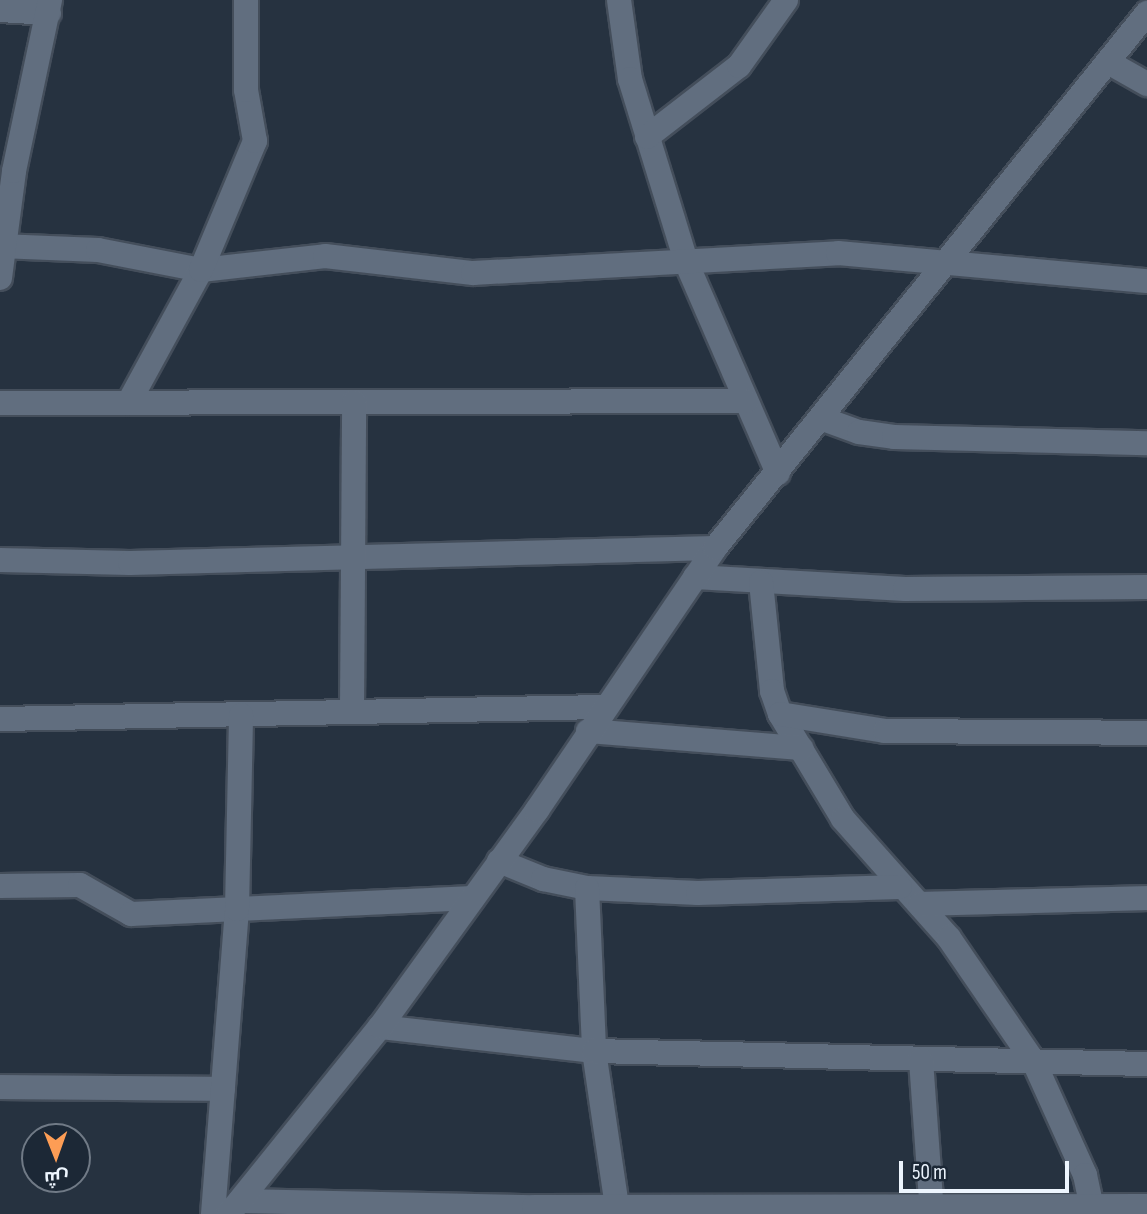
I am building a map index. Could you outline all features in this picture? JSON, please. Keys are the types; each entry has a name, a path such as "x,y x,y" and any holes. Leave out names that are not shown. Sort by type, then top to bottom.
{"street":[{"path":"130,402 201,270 255,141 246,90 246,0"},
{"path":"619,0 630,79 687,264 778,473"},
{"path":"647,137 739,66 786,0"},
{"path":"1134,0 1147,6"},
{"path":"0,10 50,6 8,154 0,278"},
{"path":"235,1208 380,1027 499,862 603,707 715,548 823,419 1147,13"},
{"path":"1108,62 1147,84"},
{"path":"1,246 98,250 201,270 325,256 447,272 687,264 814,252 1147,281"},
{"path":"352,711 354,401"},
{"path":"0,403 746,401"},
{"path":"823,419 859,432 894,437 1147,443"},
{"path":"0,559 130,564 351,555 715,548"},
{"path":"695,577 905,589 1147,587"},
{"path":"761,582 772,691 780,714 843,819 900,887 920,904 1034,1062 1085,1174 1093,1209"},
{"path":"0,719 603,707"},
{"path":"780,714 885,731 1147,733"},
{"path":"213,1214 237,909 241,715"},
{"path":"588,731 801,748"},
{"path":"499,862 543,879 587,888 698,893 900,887"},
{"path":"0,886 80,885 131,914 473,898"},
{"path":"587,888 602,1209"},
{"path":"920,904 1147,898"},
{"path":"380,1027 594,1051 1147,1064"},
{"path":"921,1060 932,1210"},
{"path":"0,1087 223,1089"},
{"path":"235,1208 932,1210 1147,1206"}]}
